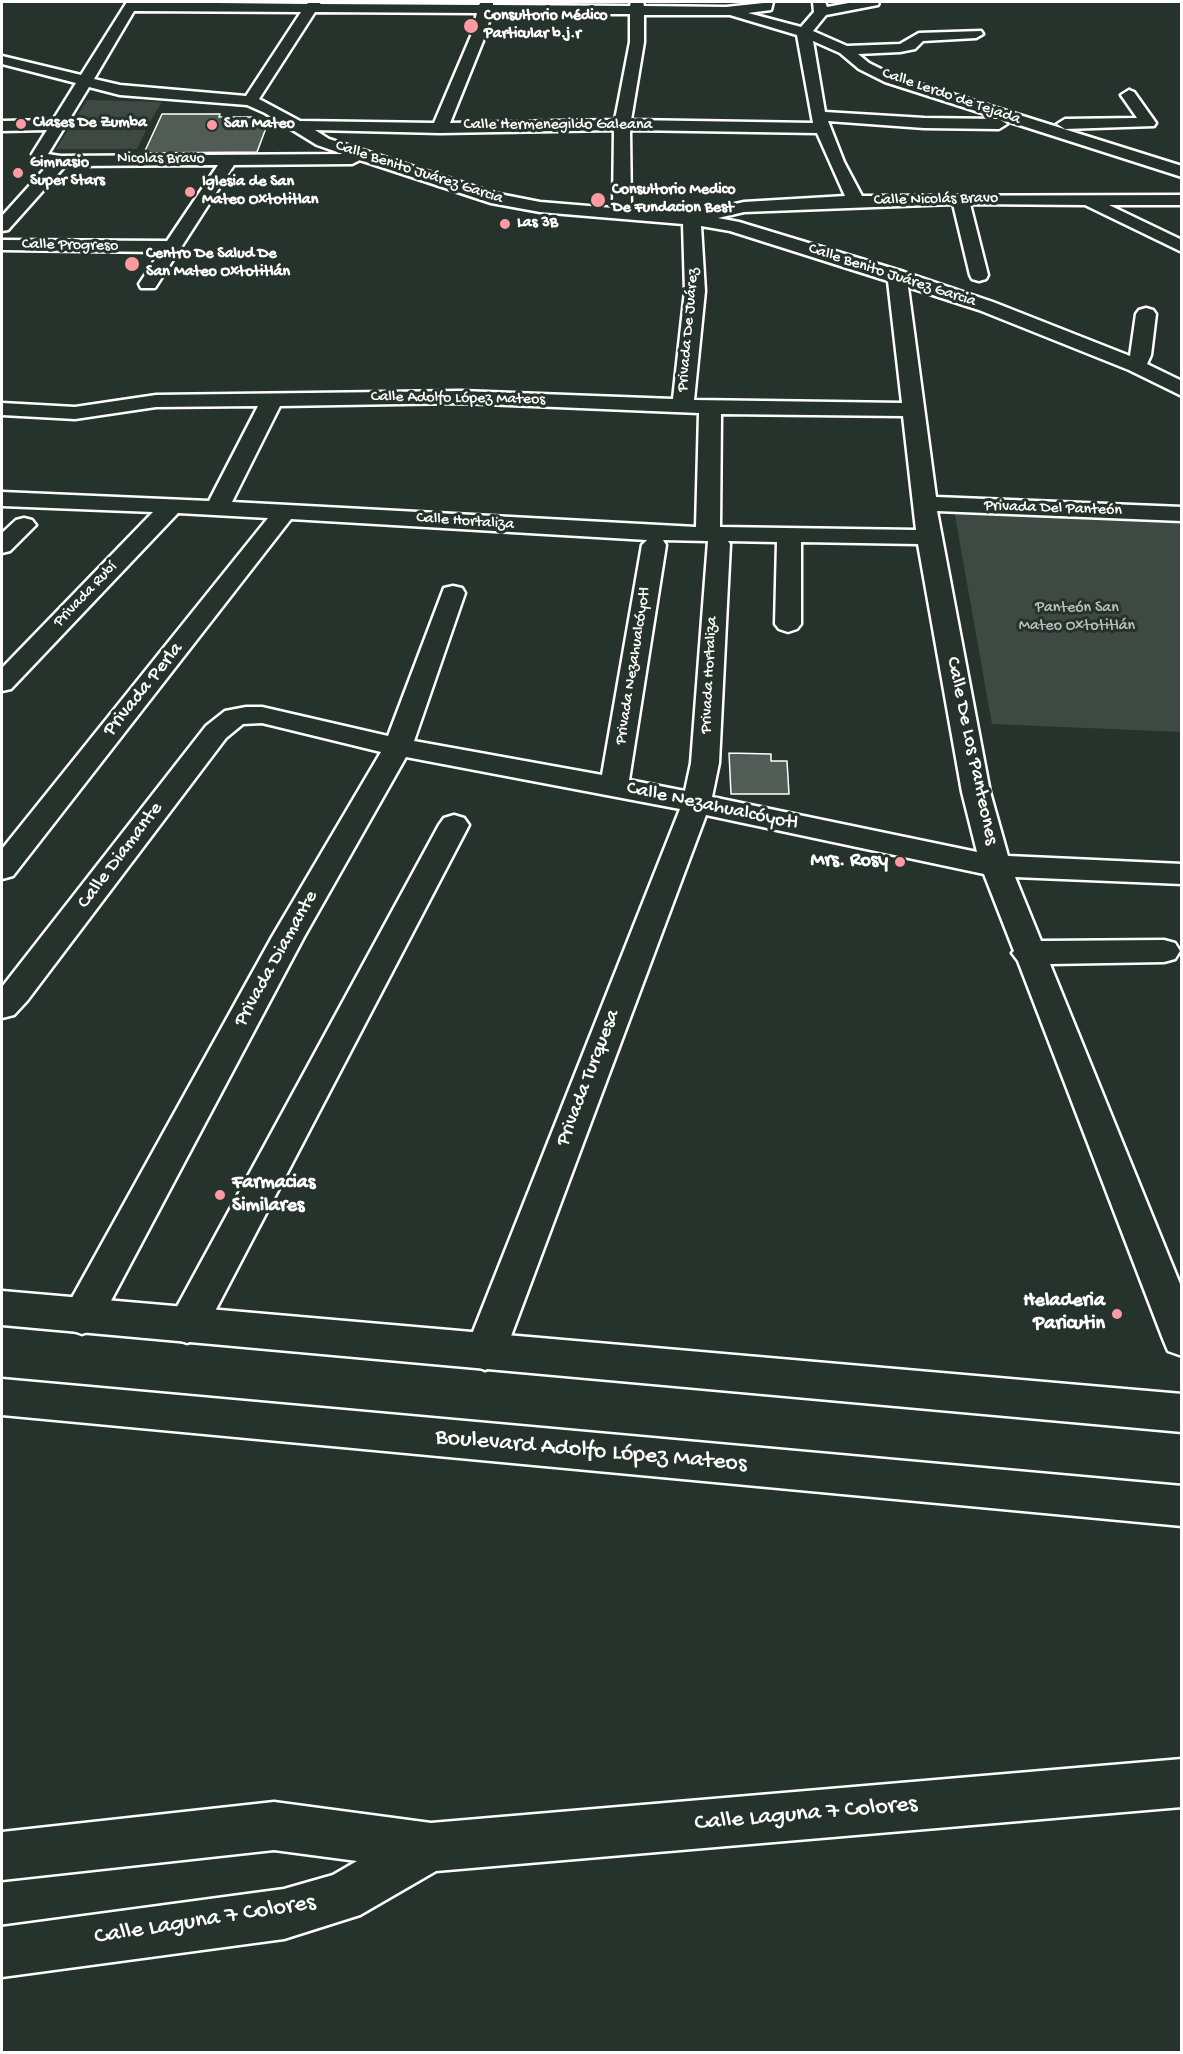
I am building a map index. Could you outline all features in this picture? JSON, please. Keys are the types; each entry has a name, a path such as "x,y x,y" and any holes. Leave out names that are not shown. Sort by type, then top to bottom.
{"street":[{"path":"60,161 48,159 40,154 87,81 131,4 637,6 726,11 766,7 767,2"},
{"path":"856,201 836,162 820,122 804,32 820,7 873,2"},
{"path":"250,101 286,50 313,5"},
{"path":"440,128 478,36 485,6"},
{"path":"621,214 622,125 637,42 637,6"},
{"name":"Calle Lerdo de Tejada","path":"726,11 804,32 845,50 864,66 890,79 1182,172"},
{"path":"845,50 900,48 910,46 920,36 976,34"},
{"name":"Calle Benito Juárez Garcia","path":"2,60 136,93 250,101 271,110 316,137 370,159 490,198 513,203 692,219 733,226 987,306 1136,366 1182,390"},
{"path":"1029,124 1058,118 1148,123 1129,95"},
{"name":"Calle Hermenegildo Galeana","path":"295,124 440,128 820,122 1029,124"},
{"path":"2,126 57,125"},
{"path":"295,159 298,146 316,137"},
{"name":"Nicolas Bravo","path":"60,161 370,159"},
{"path":"148,284 229,160"},
{"path":"2,226 60,161"},
{"path":"960,199 979,275"},
{"path":"1086,200 1182,247"},
{"name":"Calle Nicolás Bravo","path":"692,219 744,207 856,201 1182,200"},
{"name":"Privada De Juárez","path":"682,405 695,291 692,219"},
{"name":"Calle Progreso","path":"2,245 174,247"},
{"name":"Calle De Los Panteones","path":"897,276 930,537 976,792 996,866 1028,953 1182,1339"},
{"path":"1136,366 1142,355 1146,314"},
{"name":"Calle Adolfo López Mateos","path":"2,409 75,413 156,401 461,397 710,407 915,410"},
{"path":"217,508 272,400"},
{"name":"Privada Hortaliza","path":"696,804 705,763 713,539 710,407"},
{"name":"Calle Hortaliza","path":"2,499 217,508 713,539 789,536 930,537"},
{"name":"Privada Del Panteón","path":"925,504 1182,514"},
{"name":"Privada Rubí","path":"2,682 171,507"},
{"name":"Privada Perla","path":"2,868 285,512"},
{"path":"2,546 24,525"},
{"path":"788,624 789,536"},
{"name":"Privada Nezahualcóyotl","path":"614,786 654,545"},
{"name":"Privada Diamante","path":"82,1317 288,937 398,747 453,593"},
{"name":"Calle Nezahualcóyotl","path":"246,715 262,715 398,747 614,786 996,866 1182,874"},
{"name":"Calle Diamante","path":"2,1006 16,993 216,732 235,717 246,715"},
{"name":"Privada Turquesa","path":"485,1352 696,804"},
{"path":"187,1326 454,825"},
{"path":"1028,953 1164,951"},
{"path":"2,1308 82,1317 1182,1413"},
{"name":"Boulevard Adolfo López Mateos","path":"2,1397 1182,1506"},
{"name":"Calle Laguna 7 Colores","path":"2,1856 274,1826 431,1847 1182,1783"},
{"name":"Calle Laguna 7 Colores","path":"2,1952 284,1914 342,1897 431,1847"}],"green space":[{"path":"87,100 162,102 149,123 72,124"},
{"path":"68,130 146,130 137,149 56,149"},
{"name":"Panteón San Mateo Oxtotitlán","path":"954,510 1181,518 1181,732 992,724"}],"building":[{"path":"162,114 220,114 219,117 252,117 251,121 269,120 257,152 144,153"},
{"path":"729,753 771,754 771,761 787,761 789,794 731,794"}],"place":[{"name":"Consultorio Médico Particular b.j.r","path":"471,26"},
{"name":"Clases De Zumba","path":"21,124"},
{"name":"San Mateo","path":"212,125"},
{"name":"Gimnasio Super Stars","path":"18,173"},
{"name":"Iglesia de San Mateo Oxtotitlan","path":"190,192"},
{"name":"Consultorio Medico De Fundacion Best","path":"598,200"},
{"name":"Las 3B","path":"505,224"},
{"name":"Centro De Salud De San Mateo Oxtotitlán","path":"132,264"},
{"name":"Mrs. Rosy","path":"900,862"},
{"name":"Farmacias Similares","path":"220,1195"},
{"name":"Heladeria Paricutin","path":"1117,1314"}]}
